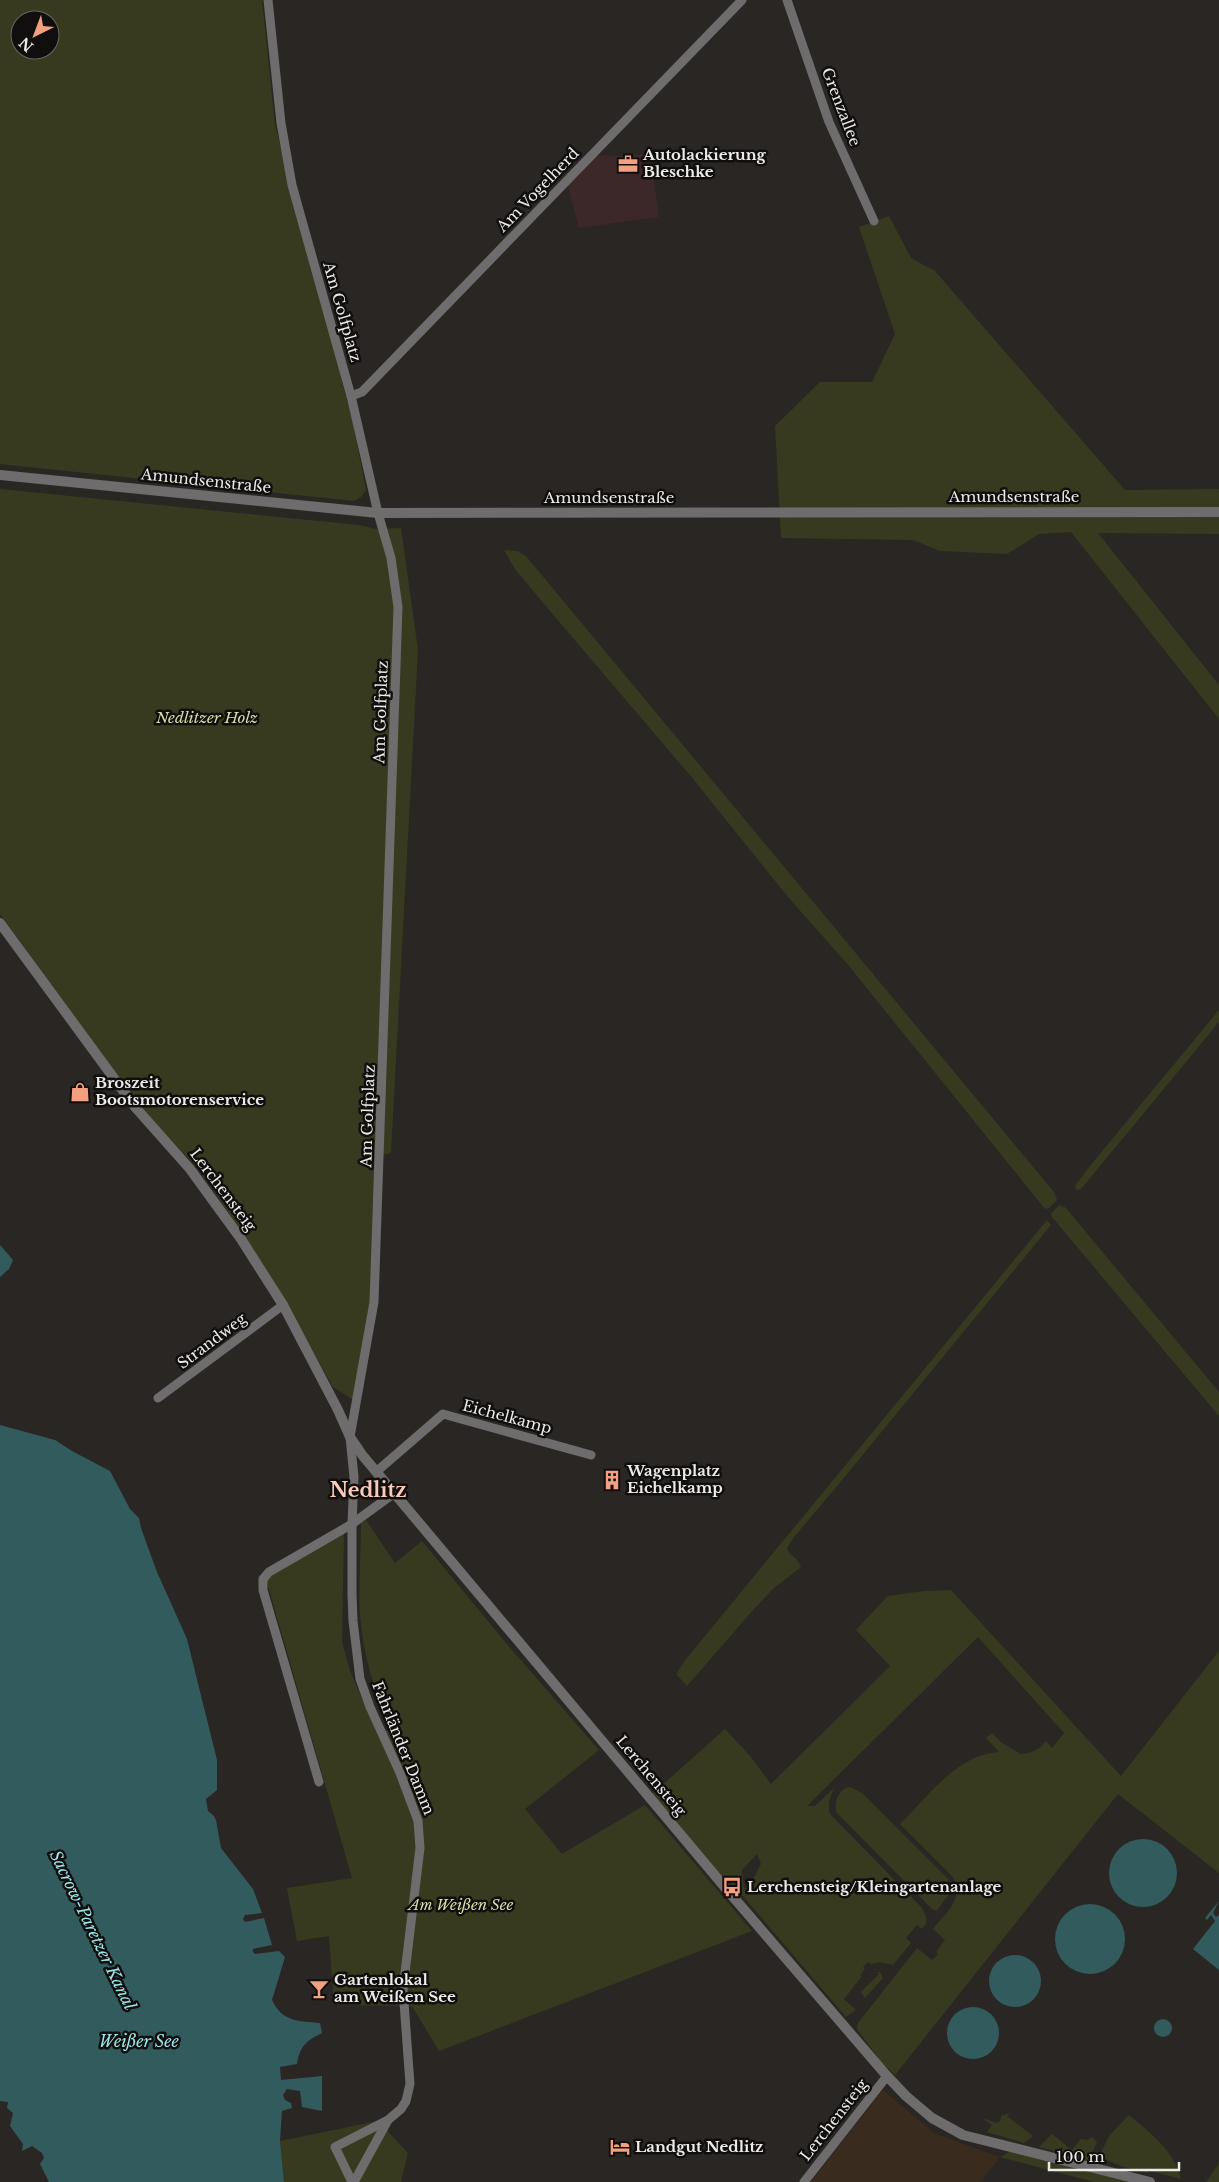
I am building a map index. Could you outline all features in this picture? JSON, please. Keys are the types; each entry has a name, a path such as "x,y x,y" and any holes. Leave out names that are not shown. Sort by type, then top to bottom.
{"street":[{"name":"Am Golfplatz","path":"268,0 281,123 292,185 352,396 378,513 391,558 398,607 374,1302 350,1437"},
{"name":"Am Vogelherd","path":"352,396 362,392 742,0"},
{"name":"Grenzallee","path":"787,0 829,122 874,221"},
{"name":"Amundsenstraße","path":"0,475 378,513 1219,512"},
{"name":"Lerchensteig","path":"0,923 135,1107 190,1169 241,1239 283,1304 350,1437 376,1472 728,1892 906,2096 932,2118 964,2134 1150,2182"},
{"name":"Strandweg","path":"158,1398 283,1304"},
{"name":"Eichelkamp","path":"376,1472 444,1414 591,1455"},
{"name":"Fahrländer Damm","path":"350,1437 354,1477 352,1524 353,1621 360,1679 370,1707 400,1772 418,1821 419,1831 417,1879 403,1989 410,2084 406,2101 401,2110 388,2120 335,2147 353,2182"},
{"path":"319,1782 263,1590 263,1579 269,1572 352,1524 393,1494"},
{"name":"Lerchensteig","path":"804,2182 888,2076"},
{"name":"Fahrländer Damm","path":"353,2182 388,2120"}],"shaded area":[{"path":"650,153 659,217 579,228 567,182 594,155 619,156"},
{"path":"883,2090 934,2133 1000,2157 981,2182 811,2182"}],"green space":[{"path":"0,0 262,0 275,125 353,423 366,490 361,497 354,501 0,464"},
{"path":"889,216 911,258 935,271 1125,490 1219,489 1219,534 1098,533 1219,685 1219,719 1071,532 1039,534 1007,554 940,551 913,540 781,538 775,426 820,382 872,382 895,334 859,227"},
{"name":"Nedlitzer Holz","path":"0,489 359,525 376,529 401,528 418,650 391,1153 377,1156 372,1287 359,1377 352,1399 333,1387 264,1266 209,1184 95,1052 0,914"},
{"path":"504,550 517,551 526,556 1054,1192 1057,1200 1049,1208 1045,1209 849,966 788,897 694,780 515,569"},
{"path":"1219,1010 1219,1022 1081,1189 1077,1190 1075,1186 1089,1167"},
{"path":"1059,1205 1065,1207 1219,1392 1219,1416 1052,1217 1051,1214"},
{"path":"1047,1220 1051,1225 794,1537 787,1548 801,1567 774,1588 687,1686 676,1674 686,1659"},
{"name":"Am Weißen See","path":"366,1520 395,1563 422,1541 506,1643 599,1750 525,1809 562,1854 645,1805 752,1931 439,2051 412,2006 334,2005 329,1936 297,1941 287,1888 352,1878 266,1579 344,1532 342,1642 350,1671 378,1735 390,1729 370,1674 360,1615 361,1523"},
{"path":"951,1590 1121,1776 1219,1651 1219,1873 1118,1794 895,2075 881,2062 857,2029 858,2023 917,1948 932,1960 938,1954 936,1952 945,1940 933,1929 953,1904 957,1891 952,1876 900,1824 944,1779 957,1769 970,1760 999,1752 986,1738 992,1733 1002,1743 1021,1754 1029,1753 1041,1747 1046,1741 1052,1748 1064,1733 978,1637 807,1806 815,1806 834,1788 829,1804 830,1814 922,1908 926,1919 926,1924 922,1929 917,1925 906,1938 911,1943 893,1965 879,1962 871,1964 868,1962 863,1967 865,1969 860,1975 862,1976 844,1999 856,2010 846,2017 742,1895 742,1887 736,1888 721,1876 651,1795 725,1729 751,1757 771,1784 890,1666 856,1630 888,1596","holes":["757,1854 761,1864 752,1881 744,1889 742,1870"]},
{"path":"850,1787 862,1793 948,1879 950,1893 937,1910 933,1910 837,1813 836,1801 840,1793 842,1790"},
{"path":"877,1972 880,1972 883,1978 865,1998 861,1992 879,1974"},
{"path":"1010,2113 1007,2116 1033,2136 1024,2143 987,2132 992,2125 982,2118 997,2123 1000,2121 1001,2116"},
{"path":"1129,2115 1167,2151 1178,2169 1181,2179 1124,2167 1099,2157 1109,2136"},
{"path":"378,2121 408,2153 401,2182 284,2182 280,2141"},
{"path":"1052,2134 1072,2150 1081,2139 1088,2140 1092,2137 1097,2142 1088,2162 1074,2158 1075,2156 1039,2147"},
{"path":"1011,2151 1135,2182 1094,2182 1000,2157"},
{"path":"1219,2163 1219,2182 1206,2182"}],"water":[{"path":"0,1245 13,1260 9,1269 0,1277"},
{"name":"Weißer See","path":"0,1425 55,1440 110,1471 130,1509 139,1518 157,1572 187,1639 217,1760 217,1790 206,1799 208,1811 216,1820 221,1848 253,1889 262,1913 245,1915 243,1919 245,1922 264,1918 272,1945 253,1949 253,1952 255,1954 279,1951 285,1957 272,2000 281,2013 292,2019 320,2023 322,2033 302,2048 297,2064 280,2067 281,2080 322,2076 322,2111 302,2107 300,2091 287,2089 283,2095 285,2100 291,2103 292,2108 282,2111 280,2141 284,2182 49,2182 40,2164 44,2158 42,2153 32,2146 22,2151 23,2144 10,2126 13,2113 7,2108 8,2102 0,2101"},
{"path":"1143,1839 1156,1842 1167,1849 1174,1860 1177,1873 1174,1886 1167,1897 1156,1904 1143,1907 1130,1904 1119,1897 1112,1886 1109,1873 1112,1860 1119,1849 1130,1842"},
{"path":"1219,1901 1213,1913 1216,1917 1219,1915 1219,1970 1193,1949 1215,1921 1211,1915 1207,1920 1205,1918"},
{"path":"1090,1904 1103,1907 1115,1914 1122,1926 1125,1939 1122,1952 1115,1964 1103,1971 1090,1974 1077,1971 1065,1964 1058,1952 1055,1939 1058,1926 1065,1914 1077,1907"},
{"path":"1015,1955 1025,1957 1033,1963 1039,1971 1041,1981 1039,1991 1033,1999 1025,2005 1015,2007 1005,2005 997,1999 991,1991 989,1981 991,1971 997,1963 1005,1957"},
{"path":"973,2007 983,2009 991,2015 997,2023 999,2033 997,2043 991,2051 983,2057 973,2059 963,2057 955,2051 949,2043 947,2033 949,2023 955,2015 963,2009"},
{"path":"1163,2019 1169,2022 1172,2028 1169,2034 1163,2037 1157,2034 1154,2028 1157,2022"}],"place":[{"name":"Autolackierung Bleschke","path":"628,164"},
{"name":"Broszeit Bootsmotorenservice","path":"80,1092"},
{"name":"Wagenplatz Eichelkamp","path":"612,1480"},
{"name":"Lerchensteig/Kleingartenanlage","path":"732,1887"},
{"name":"Gartenlokal am Weißen See","path":"319,1989"},
{"name":"Landgut Nedlitz","path":"620,2147"}],"district":[{"name":"Nedlitz","path":"368,1490"}],"water label":[{"name":"Sacrow-Paretzer Kanal","path":"93,1930"}]}
